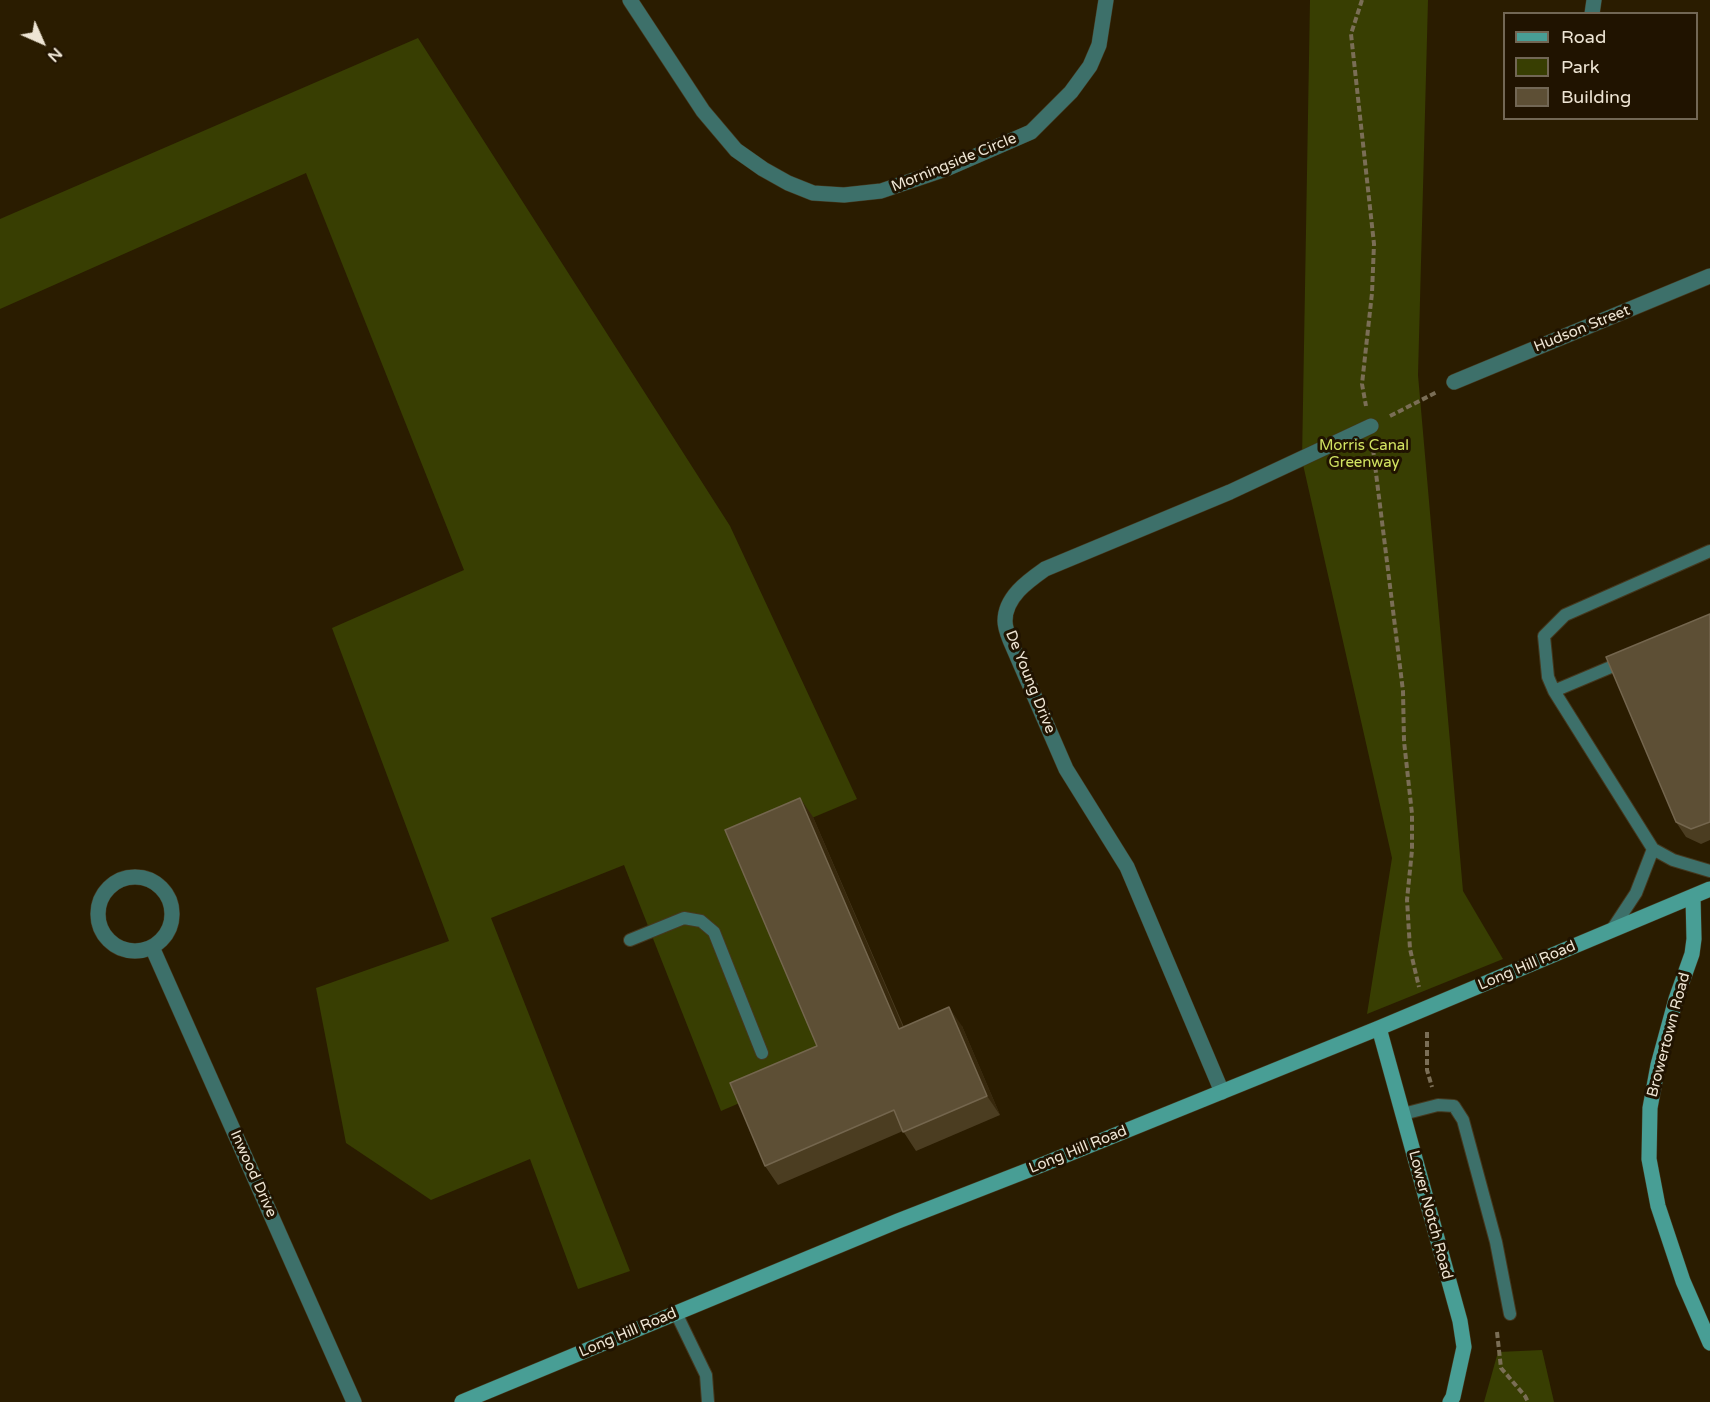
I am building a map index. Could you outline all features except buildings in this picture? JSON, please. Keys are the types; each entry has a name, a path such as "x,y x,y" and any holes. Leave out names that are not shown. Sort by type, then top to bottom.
{"main road":[{"name":"Long Hill Road","path":"462,1402 898,1221 1379,1028 1710,889"},
{"name":"Browertown Road","path":"1693,897 1692,954 1676,999 1658,1065 1650,1108 1649,1159 1658,1206 1683,1281 1710,1343"},
{"name":"Lower Notch Road","path":"1379,1028 1460,1321 1464,1347 1454,1396 1450,1402"}],"street":[{"name":"Morningside Circle","path":"630,0 703,111 736,150 763,170 788,183 813,193 844,195 892,188 946,169 1031,132 1071,92 1090,66 1099,45 1106,0"},
{"name":"Hudson Street","path":"1454,382 1710,276"},
{"name":"De Young Drive","path":"1222,1092 1127,867 1066,769 1010,640 1005,621 1009,606 1017,593 1045,569 1230,492 1371,426"},
{"path":"138,877 160,886 168,896 172,907 172,919 162,940 152,947 140,951 128,950 116,945 101,927 98,915 100,903 106,891 115,883 126,878 138,877"},
{"name":"Inwood Drive","path":"152,947 354,1402"}],"lane":[{"path":"1710,551 1565,615 1544,636 1548,677 1554,691 1653,849 1673,860 1710,872"},
{"path":"1554,691 1629,659"},
{"path":"1611,931 1636,893 1653,849"},
{"path":"630,940 684,918 701,921 714,932 762,1053"},
{"path":"1402,1114 1438,1105 1454,1106 1463,1120 1496,1242 1510,1314"},
{"path":"676,1313 706,1376 708,1402"}],"path":[{"path":"1362,0 1351,34 1374,244 1372,293 1362,384 1371,426 1403,692 1404,741 1412,814 1412,850 1407,900 1410,949 1420,989"},
{"path":"1403,410 1454,382"},
{"path":"1427,1029 1427,1070 1438,1105"}],"green space":[{"name":"Morris Canal Greenway","path":"1310,0 1428,0 1418,375 1463,891 1503,959 1367,1014 1392,858 1302,460"},
{"path":"418,38 730,526 857,799 738,849 830,1064 721,1111 624,865 491,918 630,1271 578,1289 530,1159 431,1200 346,1143 316,988 449,941 332,628 464,570 306,173 0,309 0,219"},
{"path":"1542,1350 1554,1402 1484,1402 1498,1352"}]}
